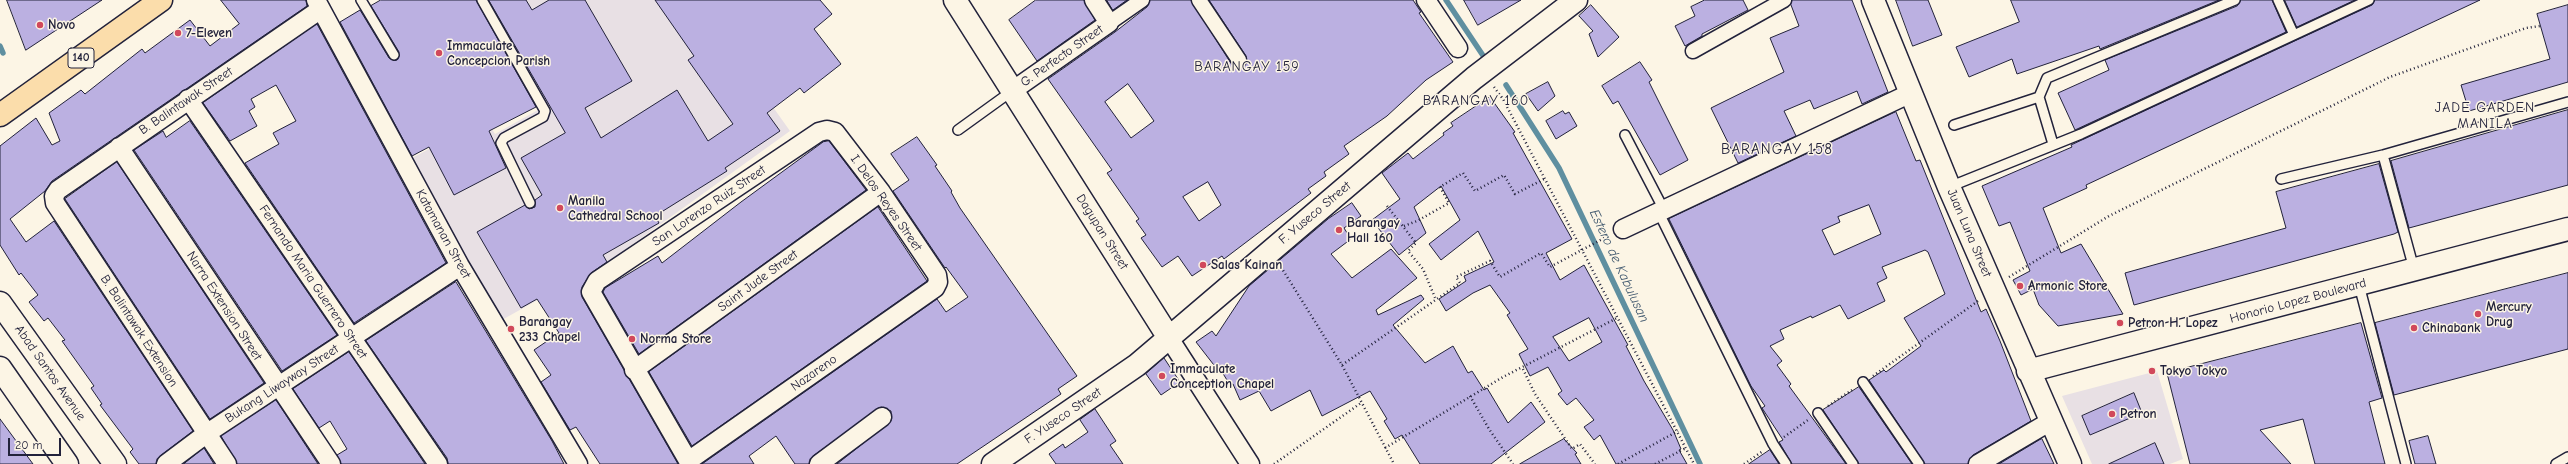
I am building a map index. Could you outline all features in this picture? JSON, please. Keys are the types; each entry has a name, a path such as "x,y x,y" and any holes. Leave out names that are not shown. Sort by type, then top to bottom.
{"main road":[{"name":"140","path":"0,115 161,0"},
{"name":"Dagupan Street","path":"955,0 1169,338"},
{"name":"F. Yuseco Street","path":"993,464 1137,365 1474,78 1576,0"},
{"name":"Juan Luna Street","path":"1873,0 1949,187 2028,371 2052,421 2070,464"},
{"name":"Honorio Lopez Boulevard","path":"2028,371 2415,271 2568,229"},
{"name":"Abad Santos Avenue","path":"0,303 115,464"},
{"path":"0,368 67,464"}],"street":[{"name":"G. Perfecto Street","path":"1012,91 1109,23 1094,0"},
{"path":"1109,23 1142,0"},
{"path":"1199,0 1239,60"},
{"path":"1426,0 1458,48"},
{"path":"1693,51 1784,0"},
{"name":"B. Balintawak Street","path":"54,196 58,190 319,5"},
{"name":"Katamanan Street","path":"319,5 460,266 578,464"},
{"path":"1623,229 1660,209 1911,93"},
{"name":"Fernando Maria Guerrero Street","path":"188,99 438,464"},
{"name":"I. Delos Reyes Street","path":"827,130 835,132 881,192 936,275 938,282"},
{"name":"San Lorenzo Ruiz Street","path":"634,370 591,292 592,286 597,281 819,132 827,130"},
{"name":"Narra Extension Street","path":"119,147 278,387 331,464"},
{"name":"Saint Jude Street","path":"634,370 881,192"},
{"name":"B. Balintawak Extension","path":"54,196 55,203 227,464"},
{"name":"Bukang Liwayway Street","path":"166,464 206,434 460,266"},
{"name":"Nazareno","path":"689,463 935,288 938,282"},
{"name":"Dagupan Street","path":"1169,338 1250,464"},
{"path":"634,370 689,463"},
{"path":"819,464 882,417"},
{"path":"1978,464 2052,421"}],"lane":[{"path":"361,0 394,55"},
{"path":"482,0 545,111 543,117 504,138 501,143 530,204"},
{"path":"2053,144 2039,97 2047,78 2235,0"},
{"path":"2278,0 2294,35"},
{"path":"1949,187 2081,134 2369,0"},
{"path":"958,130 1012,91"},
{"path":"1954,125 2039,97"},
{"path":"2281,179 2383,155 2568,102"},
{"path":"1624,135 1773,444 1786,464"},
{"path":"2383,155 2415,271"},
{"path":"2359,285 2406,464"},
{"path":"1863,382 1920,464"},
{"path":"1818,413 1853,464"},
{"path":"2556,464 2568,457"}],"path":[{"path":"1993,290 2016,270 2109,216 2390,77 2526,28 2540,26"},
{"path":"1503,99 1694,464"},
{"path":"1404,226 1417,221 1449,203 1440,187 1463,173 1475,191 1504,176 1515,194 1544,178"},
{"path":"1387,206 1416,243 1408,251 1423,269 1436,300"},
{"path":"1342,365 1460,283 1456,277 1490,261 1500,277 1540,253 1550,267 1582,249 1602,240"},
{"path":"1289,278 1342,365 1394,464"},
{"path":"1385,448 1432,422 1470,396 1617,318"},
{"path":"1523,369 1535,394 1572,449 1580,444 1595,464"},
{"path":"1470,396 1489,429 1513,464"},
{"path":"1274,464 1361,402"},
{"path":"1618,464 1678,431"},
{"path":"1655,464 1686,448"}],"shaded area":[{"name":"Manila Cathedral School","path":"477,0 697,0 790,131 615,257 500,321 410,159 486,119 495,134 538,110"},
{"path":"2157,371 2183,459 2170,464 2092,464 2062,396"}],"building":[{"name":"Novo","path":"7,0 102,0 26,50"},
{"path":"221,0 306,0 307,6 52,181 45,191 10,219 26,242 54,221 193,431 160,456 156,464 139,464 130,452 133,449 100,405 102,404 91,388 94,386 62,341 65,340 48,318 44,321 29,302 38,295 21,273 19,275 0,245 0,146 36,118 52,145 60,141 49,113 81,90 85,94 142,49 145,53 190,20 210,46 239,24"},
{"path":"381,0 476,0 536,107 489,131 506,168 454,195 429,147 412,156 340,22 360,10 389,58 397,60 399,52 371,6"},
{"name":"Manila Cathedral School","path":"489,0 526,0 532,10 549,0 585,0 632,81 585,108 601,138 677,90 708,141 733,124 688,60 694,56 655,0 820,0 832,14 814,29 841,64 804,93 800,88 767,113 780,131 725,168 727,171 655,216 659,223 603,255 607,262 591,273 582,287 582,297 678,464 600,464 576,427 570,430 541,382 551,375 534,350 559,333 537,299 521,308 477,232 525,205 529,209 535,207 535,200 542,195 521,158 565,133"},
{"path":"1036,0 1084,0 1095,20 1037,61 1009,20"},
{"path":"1107,0 1127,0 1113,10"},
{"path":"1150,0 1191,0 1232,65 1239,68 1246,64 1246,56 1209,0 1413,0 1421,12 1419,13 1453,62 1426,80 1387,116 1344,146 1349,154 1324,172 1326,176 1308,189 1311,193 1224,259 1222,256 1192,276 1178,256 1162,267 1141,238 1146,235 1136,221 1139,219 1107,173 1112,170 1048,79 1115,32 1147,7","holes":["1128,84 1154,121 1131,138 1105,102","1208,182 1221,205 1199,221 1183,197"]},
{"path":"1464,0 1521,0 1478,25"},
{"path":"1705,0 1743,0 1748,10 1702,34 1702,36 1685,46 1675,26 1695,16 1691,7"},
{"path":"1792,0 1852,0 1888,92 1862,104 1857,91 1814,109 1810,100 1784,111 1796,136 1738,163 1711,108 1784,72 1770,38 1799,26 1791,5"},
{"path":"1896,0 1928,0 1942,35 1913,46"},
{"path":"2011,0 2219,0 2100,49 2099,46 2017,74 2012,59 1969,77 1956,47 2019,22"},
{"path":"2241,0 2272,0 2286,32 2075,130 2058,93 2109,70 2105,60 2237,6"},
{"path":"2285,0 2355,0 2297,27"},
{"path":"2375,0 2480,0 2086,185 2087,188 2043,208 2061,253 2081,244 2123,314 2058,326 2039,305 2033,289 2021,295 2013,280 2030,271 2010,222 1999,226 1982,186 2072,147 2071,145 2372,5"},
{"path":"1591,5 1619,37 1598,57 1589,34 1593,31 1579,16"},
{"path":"2568,5 2568,82 2469,111 2461,85 2550,59 2537,14"},
{"path":"317,24 446,263 354,323 245,163 279,144 273,133 296,121 276,85 251,99 255,107 249,111 257,126 230,141 203,103"},
{"path":"1640,62 1652,80 1649,82 1688,160 1660,175 1618,101 1613,104 1602,86"},
{"path":"1548,82 1555,96 1538,111 1526,94"},
{"path":"1490,97 1515,132 1513,133 1572,239 1546,253 1560,280 1584,265 1628,345 1626,346 1644,381 1673,430 1681,449 1679,450 1687,464 1616,464 1600,435 1594,440 1584,427 1594,420 1576,398 1567,405 1558,394 1562,391 1548,367 1530,376 1519,354 1528,349 1507,315 1510,313 1490,285 1473,293 1446,311 1439,299 1466,281 1464,276 1494,262 1478,231 1441,260 1429,244 1460,220 1441,186 1414,207 1426,233 1399,255 1372,220 1400,199 1382,173 1408,153 1413,159 1444,135 1443,133 1453,126 1451,123","holes":["1589,318 1602,342 1569,361 1553,337"]},
{"path":"2568,110 2568,185 2409,228 2391,161"},
{"path":"1563,111 1565,114 1569,112 1577,126 1556,139 1546,121"},
{"path":"1896,112 1916,161 1920,160 1981,312 1986,309 2000,341 2031,421 1973,455 1968,464 1925,464 1869,380 1884,370 1886,372 1921,346 1904,318 1945,294 1928,252 1925,250 1882,267 1887,278 1877,283 1885,301 1848,319 1840,305 1812,318 1811,316 1780,330 1784,339 1770,346 1782,361 1777,365 1791,384 1789,386 1846,464 1792,464 1779,442 1783,440 1762,408 1765,406 1751,386 1669,219","holes":["1869,205 1881,234 1834,255 1822,230 1840,222 1838,217"]},
{"path":"190,121 337,335 282,371 134,150 163,131 166,137"},
{"path":"917,137 937,165 935,166 952,191 951,192 960,208 1077,376 1058,389 1061,394 957,464 837,464 891,421 891,411 881,407 813,456 809,464 795,464 776,436 749,456 754,464 702,464 937,299 946,312 968,297 946,267 945,268 893,191 909,180 891,154"},
{"path":"829,141 866,190 639,354 603,292 605,288 658,256 662,263 741,202 823,142"},
{"path":"117,162 264,383 210,419 65,199"},
{"path":"2379,164 2398,232 2134,305 2125,273 2286,228 2276,192"},
{"path":"1352,203 1361,216 1344,228 1351,239 1331,254 1352,278 1391,249 1417,278 1376,310 1378,315 1421,295 1424,299 1393,325 1425,363 1453,346 1468,373 1472,371 1484,390 1487,388 1508,423 1531,402 1545,422 1491,464 1420,464 1402,435 1395,439 1384,421 1387,419 1370,391 1322,416 1310,390 1271,411 1259,391 1240,400 1233,384 1230,385 1219,367 1217,369 1196,342 1212,331 1216,336 1249,286 1328,219"},
{"path":"878,207 927,281 692,446 649,372"},
{"path":"2568,273 2568,349 2394,395 2375,323"},
{"path":"456,282 552,441 564,464 448,464 447,458 366,341"},
{"path":"2361,323 2382,398 2369,402 2385,464 2315,464 2303,419 2260,430 2291,464 2190,464 2167,373"},
{"path":"349,352 425,464 341,464 337,455 347,449 330,421 319,428 293,389"},
{"name":"Immaculate Conception Chapel","path":"1164,358 1180,382 1161,395 1146,374"},
{"path":"1859,387 1912,464 1859,464 1823,410"},
{"name":"Petron","path":"2134,393 2142,413 2090,435 2082,416"},
{"path":"276,400 318,464 237,464 221,436"},
{"path":"1095,409 1116,441 1110,445 1123,464 1056,464 1049,454 1063,444 1065,448 1088,432 1080,420"},
{"path":"0,419 33,464 0,464"},
{"path":"2428,436 2436,464 2415,464 2409,441"},
{"path":"1564,439 1577,453 1575,454 1581,464 1520,464"},
{"path":"2042,439 2054,464 1999,464 2039,440"},
{"path":"2155,443 2164,464 2109,464"},
{"path":"204,448 214,464 184,464"},
{"path":"1770,450 1779,464 1749,464"}],"waterway":[{"name":"Estero de Kabulusan","path":"1446,0 1488,63"},
{"path":"0,46 3,53"},
{"name":"Estero de Kabulusan","path":"1506,85 1559,168 1700,464"}],"place":[{"name":"Novo","path":"40,25"},
{"name":"7-Eleven","path":"178,33"},
{"name":"Immaculate Concepcion Parish","path":"439,53"},
{"name":"Manila Cathedral School","path":"560,208"},
{"name":"Barangay Hall 160","path":"1339,230"},
{"name":"Salas Kainan","path":"1203,265"},
{"name":"Armonic Store","path":"2020,286"},
{"name":"Mercury Drug","path":"2478,314"},
{"name":"Petron H. Lopez","path":"2120,323"},
{"name":"Chinabank","path":"2414,328"},
{"name":"Barangay 233 Chapel","path":"511,329"},
{"name":"Norma Store","path":"632,339"},
{"name":"Tokyo Tokyo","path":"2152,371"},
{"name":"Immaculate Conception Chapel","path":"1162,376"},
{"name":"Petron","path":"2112,414"}],"district":[{"name":"BARANGAY 159","path":"1247,67"},
{"name":"BARANGAY 160","path":"1476,101"},
{"name":"JADE GARDEN MANILA","path":"2485,116"},
{"name":"BARANGAY 158","path":"1777,150"}]}
